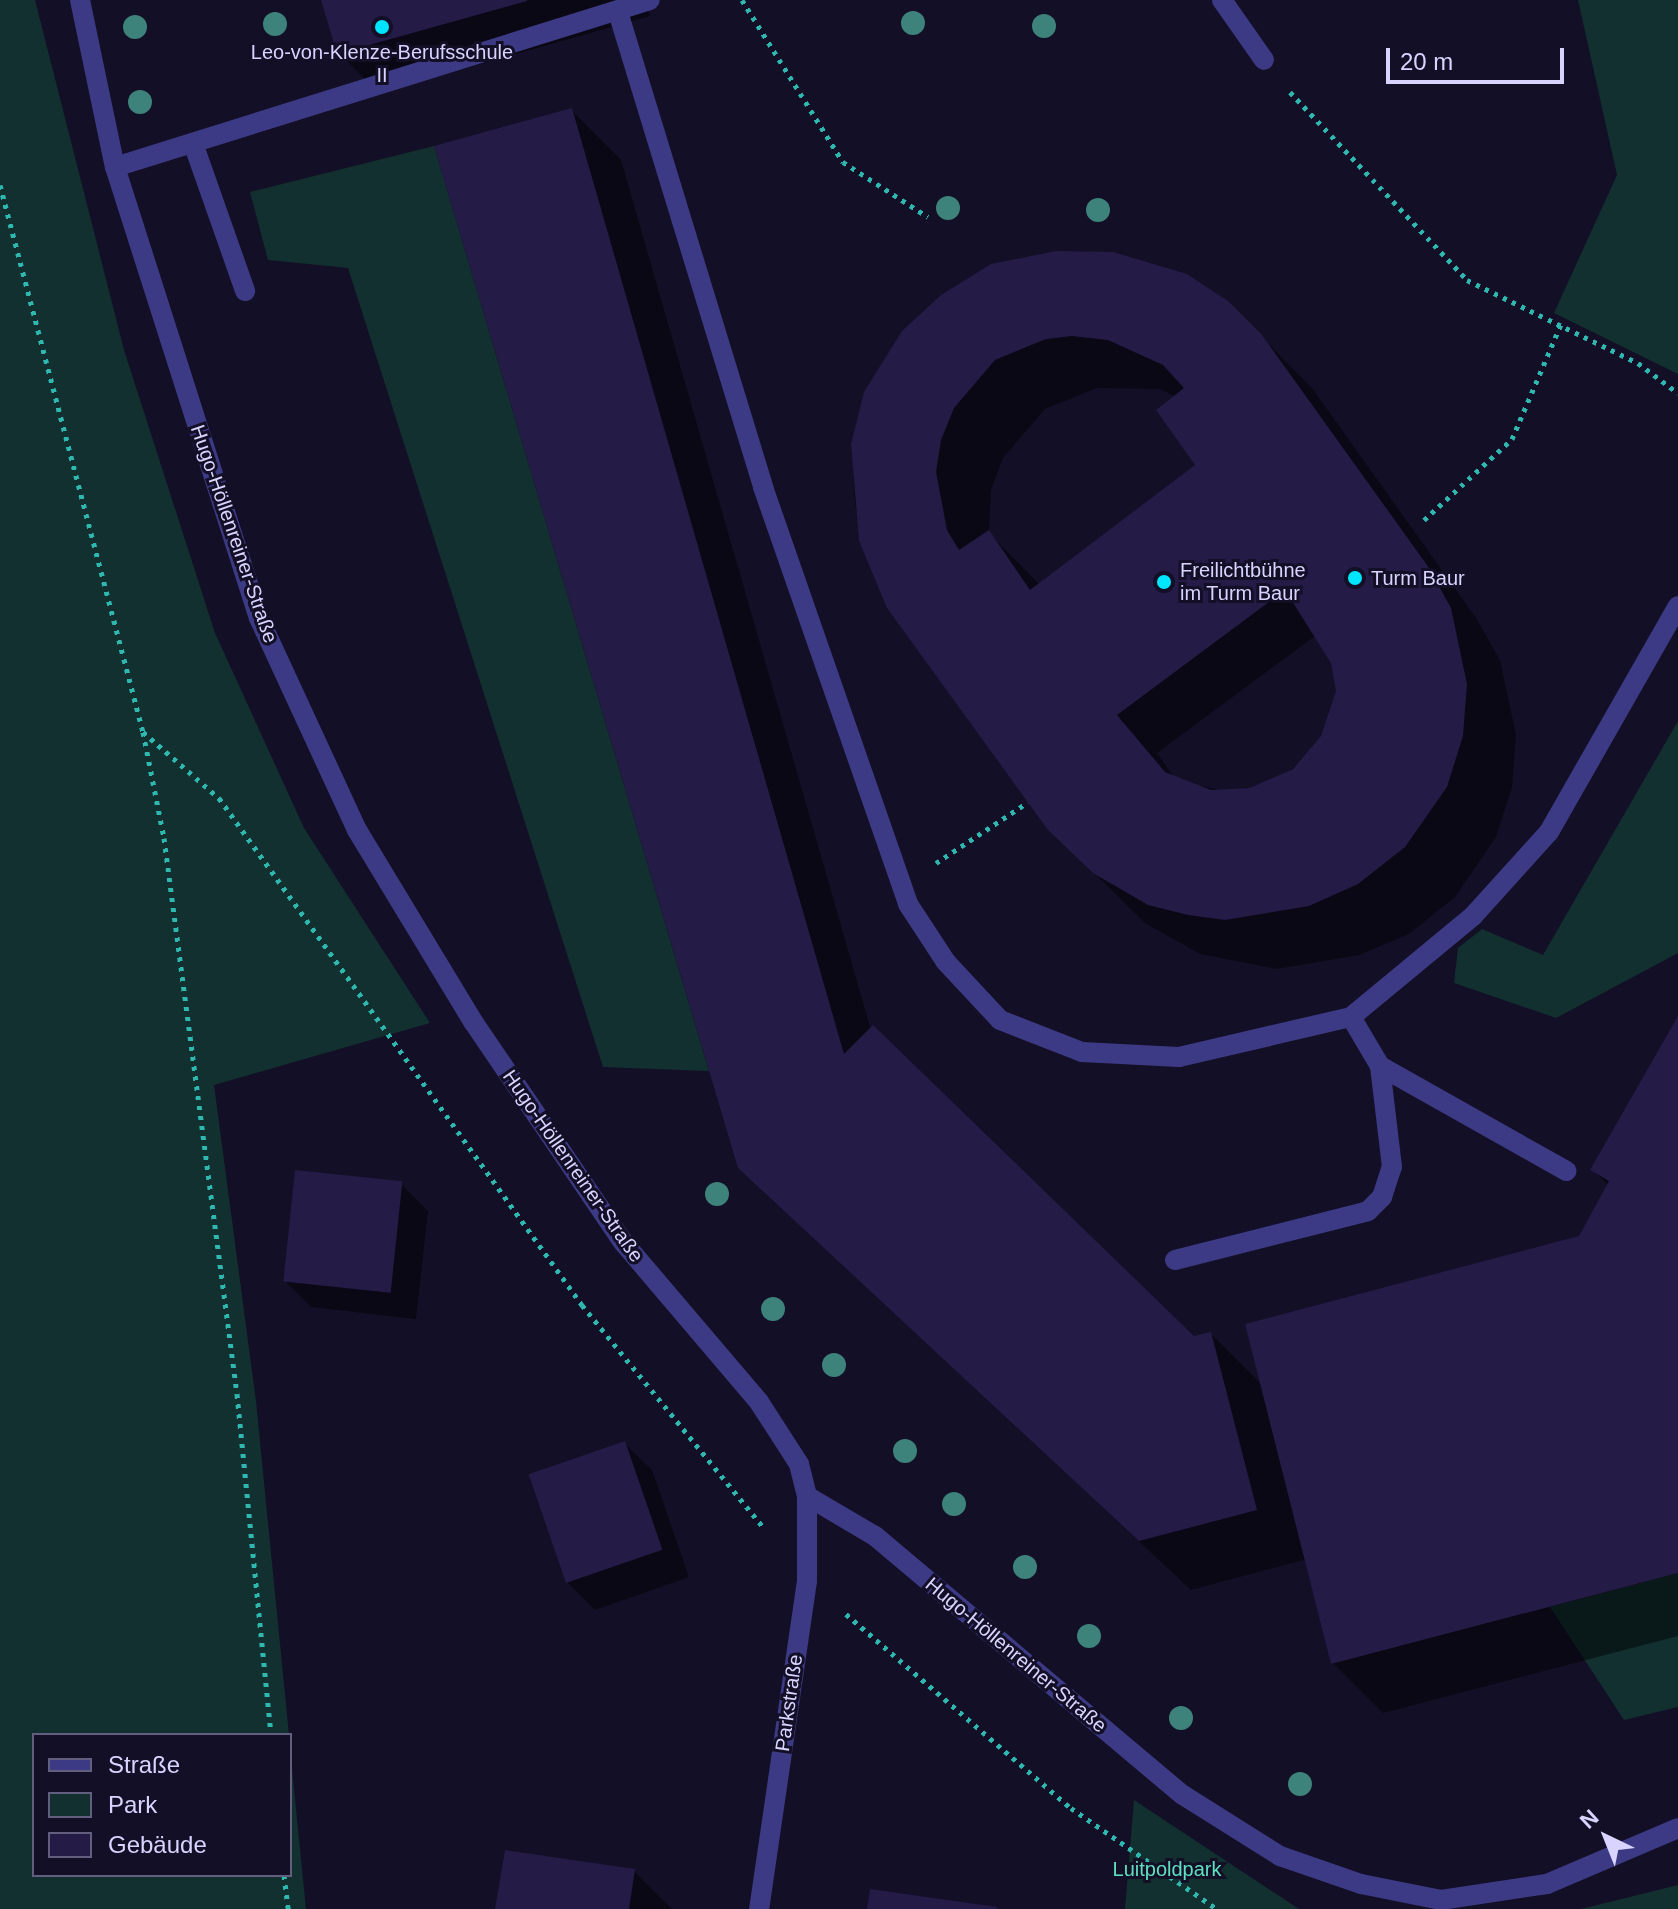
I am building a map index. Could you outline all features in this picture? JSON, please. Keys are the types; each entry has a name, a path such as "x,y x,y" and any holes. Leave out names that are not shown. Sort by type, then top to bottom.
{"street":[{"name":"Hugo-Höllenreiner-Straße","path":"80,0 115,167 259,618 357,830 474,1023 623,1242 779,1429 799,1464 807,1496 875,1536 1183,1795 1280,1856 1361,1884 1441,1900 1547,1884 1678,1828"},
{"path":"115,167 650,0"},
{"path":"1222,0 1264,60"},
{"path":"618,12 763,487 902,886 946,962 1000,1020 1082,1052 1179,1057 1351,1017 1473,916 1549,832 1678,606"},
{"path":"193,143 245,291"},
{"path":"1175,1260 1368,1211 1382,1197 1392,1167 1380,1066 1351,1017"},
{"path":"1380,1066 1566,1171"},
{"name":"Parkstraße","path":"759,1909 807,1581 807,1496"}],"path":[{"path":"742,0 843,162 928,217"},
{"path":"1264,60 1467,280 1638,363 1678,393"},
{"path":"0,185 143,732 164,838 233,1362 271,1733"},
{"path":"1424,520 1512,439 1561,324"},
{"path":"143,732 219,798 582,1305 807,1581 1071,1808 1217,1909"},
{"path":"902,886 1028,802"},
{"path":"284,1877 288,1909"}],"green space":[{"path":"0,0 35,0 124,350 215,633 304,828 430,1023 214,1085 256,1401 289,1733 32,1733 32,1877 292,1877 292,1769 306,1909 0,1909"},
{"path":"1578,0 1678,0 1678,374 1554,313 1617,175"},
{"path":"434,146 709,1071 603,1067 348,268 268,260 250,192"},
{"path":"1678,721 1678,953 1556,1018 1454,983 1458,948 1482,929 1543,955"},
{"path":"1678,1573 1678,1707 1624,1720 1550,1607"},
{"name":"Luitpoldpark","path":"1134,1800 1299,1909 1125,1909"},
{"path":"1678,1885 1678,1909 1581,1909"}],"building":[{"name":"Leo-von-Klenze-Berufsschule II","path":"321,0 527,0 527,1 337,54"},
{"path":"572,108 844,1054 873,1025 1194,1336 1211,1332 1257,1510 1139,1541 738,1168 434,146"},
{"name":"Turm Baur","path":"1056,251 1113,252 1187,274 1228,301 1262,335 1427,565 1451,608 1467,684 1463,736 1447,787 1405,847 1358,884 1309,906 1225,920 1148,905 1093,873 1048,830 887,608 859,541 851,444 864,392 902,331 941,295 991,264","holes":["1072,336 1108,340 1163,365 1184,388 1156,410 1195,465 1030,590 989,530 959,550 947,530 936,472 941,440 954,408 995,360 1046,339","1285,590 1331,663 1336,691 1321,736 1293,769 1250,788 1211,790 1165,772 1117,715"]},
{"path":"1678,1016 1678,1573 1331,1664 1245,1324 1579,1236 1609,1181 1590,1170"},
{"path":"295,1170 402,1181 391,1293 283,1281"},
{"path":"625,1441 662,1550 566,1583 529,1474"},
{"path":"505,1850 635,1869 629,1909 495,1909"},
{"path":"870,1889 997,1907 997,1909 867,1909"}],"place":[{"name":"Leo-von-Klenze-Berufsschule II","path":"382,27"},
{"name":"Turm Baur","path":"1355,578"},
{"name":"Freilichtbühne im Turm Baur","path":"1164,582"}]}
